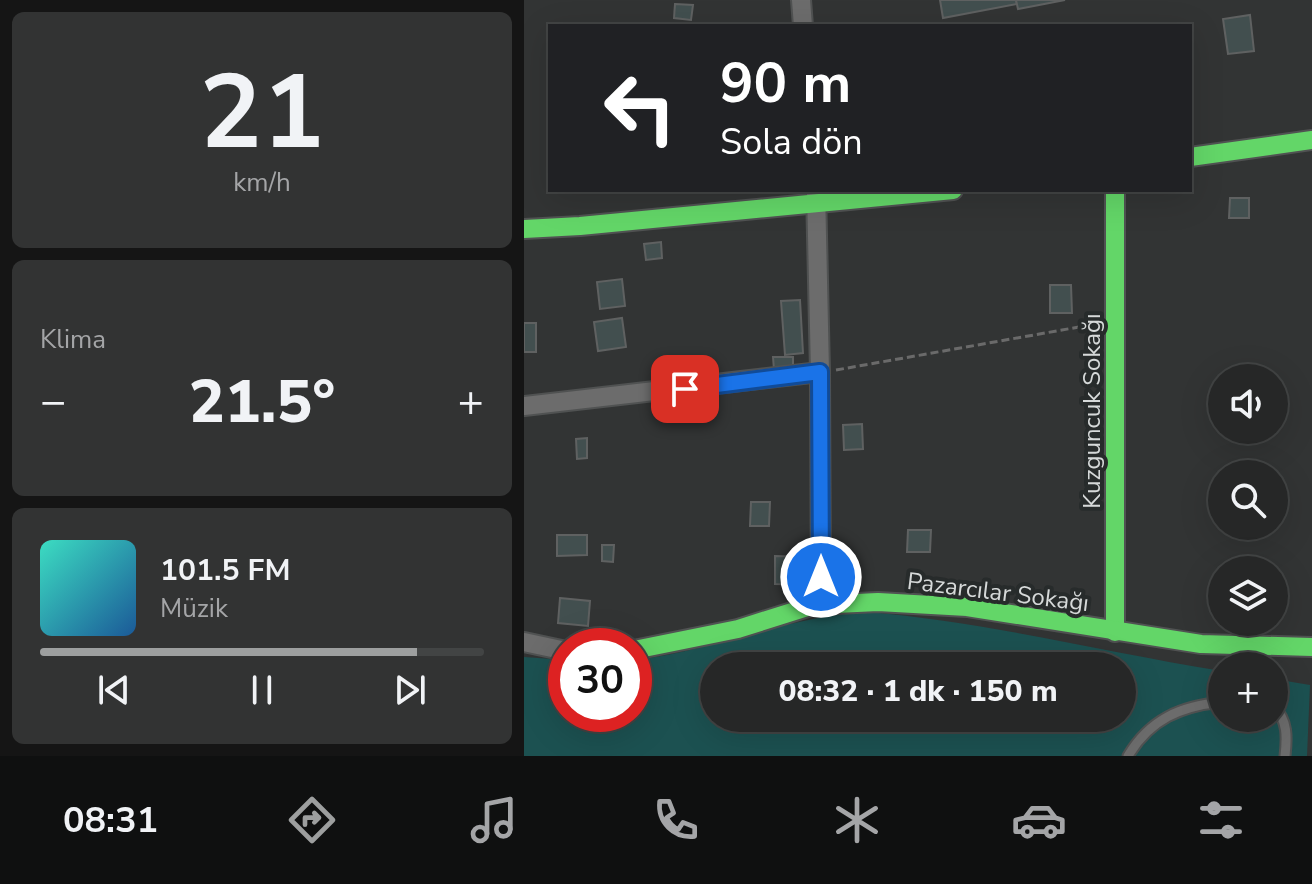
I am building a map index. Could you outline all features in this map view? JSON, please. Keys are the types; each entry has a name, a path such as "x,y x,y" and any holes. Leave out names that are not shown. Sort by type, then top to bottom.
{"street":[{"path":"801,0 803,24"},
{"path":"1192,157 1312,140"},
{"path":"524,229 817,197 914,192"},
{"name":"Kuzguncuk Sokağı","path":"1115,192 1115,632"},
{"path":"817,197 821,604"},
{"path":"524,406 820,372"},
{"name":"Pazarcılar Sokağı","path":"652,646 738,629 821,604 878,602 947,605 1227,646 1312,647"},
{"path":"527,639 548,645"}],"lane":[{"path":"1128,756 1139,739 1161,718 1208,704"},
{"path":"1285,756 1286,732"}],"path":[{"path":"820,372 1116,320"}],"shaded area":[{"path":"868,612 1001,630 1119,652 700,652 700,732 1136,732 1136,655 1208,668 1208,732 1288,732 1288,681 1310,685 1307,756 524,756 524,657 548,659 548,732 652,732 652,658 809,620"}],"building":[{"path":"940,0 1016,0 1017,4 943,18"},
{"path":"1016,0 1065,0 1018,9"},
{"path":"675,4 693,5 691,20 674,18"},
{"path":"1250,15 1254,51 1228,54 1223,19"},
{"path":"1230,198 1249,198 1249,218 1229,218"},
{"path":"661,242 662,258 646,260 644,244"},
{"path":"622,279 625,306 600,309 597,282"},
{"path":"1050,285 1071,285 1072,313 1050,313"},
{"path":"800,300 803,353 785,355 781,301"},
{"path":"622,318 626,347 598,351 594,322"},
{"path":"524,323 536,323 536,352 524,352"},
{"path":"773,357 793,357 793,369 774,370"},
{"path":"862,424 863,449 844,450 843,425"},
{"path":"587,438 587,458 577,459 576,439"},
{"path":"751,502 770,502 769,526 750,526"},
{"path":"908,530 931,530 930,552 907,552"},
{"path":"557,535 587,535 587,555 557,556"},
{"path":"602,545 614,545 613,562 602,561"},
{"path":"775,556 807,557 807,585 775,584"},
{"path":"560,598 590,601 588,626 558,623"}],"traffic: fast":[{"path":"1192,157 1312,140"},
{"path":"524,229 932,192"},
{"path":"1115,192 1115,632"},
{"path":"652,646 738,629 814,605 878,602 967,607 1201,644 1312,647"}],"route":[{"path":"685,389 820,372 821,577"}]}
